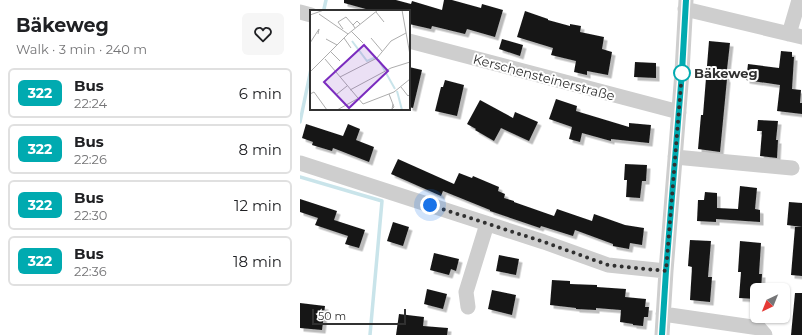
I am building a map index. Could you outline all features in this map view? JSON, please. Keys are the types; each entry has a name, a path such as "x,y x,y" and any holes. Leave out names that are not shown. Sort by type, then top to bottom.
{"street":[{"path":"662,335 686,4 795,35 799,0"},
{"path":"300,12 310,15"},
{"name":"Kerschensteinerstraße","path":"410,41 679,112"},
{"path":"675,157 792,168"},
{"path":"300,163 544,242 608,265 666,271"},
{"path":"468,307 466,292 487,224"},
{"path":"663,314 759,328 765,335"}],"building":[{"path":"344,0 396,0 411,4 412,1 442,10 444,0 452,0 481,8 482,4 503,10 495,37 467,29 465,34 432,26 431,29 410,24 410,10 369,10 344,3"},
{"path":"525,11 548,20 570,26 570,24 581,26 580,32 604,37 602,49 612,52 608,75 587,71 587,75 574,72 576,61 551,55 553,48 517,37"},
{"path":"502,39 523,45 520,56 499,49"},
{"path":"709,41 730,43 720,152 698,149 701,115 703,115"},
{"path":"781,51 792,52 792,57 794,57 792,89 801,90 800,103 802,103 802,114 777,111 780,85 746,80 748,64 779,68"},
{"path":"635,62 656,63 656,78 634,77"},
{"path":"410,67 422,70 413,108 410,107"},
{"path":"445,80 464,85 457,116 435,111 441,87 443,87"},
{"path":"556,99 577,106 576,111 629,127 629,123 651,125 649,143 611,139 611,141 582,133 580,142 569,139 572,127 549,119"},
{"path":"480,100 513,118 515,112 538,122 529,141 501,128 494,141 467,124"},
{"path":"758,120 778,121 776,140 778,140 777,158 760,156 762,131 757,131"},
{"path":"306,124 343,136 348,124 360,129 356,140 374,147 369,162 333,148 332,151 312,145 313,142 302,138"},
{"path":"398,159 454,184 459,173 472,178 473,176 499,187 498,191 505,194 504,198 554,216 557,209 592,221 594,214 625,225 644,228 642,245 630,243 629,249 613,246 613,244 575,230 573,236 541,226 540,228 490,211 443,191 441,196 391,174"},
{"path":"625,164 647,165 646,181 642,181 640,198 626,197 627,180 624,180"},
{"path":"740,186 757,188 755,209 760,210 760,222 716,219 716,222 697,221 698,200 704,200 705,192 717,193 717,208 738,209"},
{"path":"300,199 337,211 334,220 365,230 359,248 345,244 348,236 315,225 318,218 300,212"},
{"path":"789,202 802,203 802,227 787,225"},
{"path":"393,222 409,227 403,246 387,241"},
{"path":"795,227 802,227 802,276 791,275"},
{"path":"690,240 711,241 708,277 712,277 710,302 690,300 692,267 688,266"},
{"path":"740,241 761,243 759,274 762,274 761,283 750,283 750,299 739,298 741,272 738,272"},
{"path":"434,253 459,259 456,271 451,269 449,275 430,270"},
{"path":"499,255 519,259 516,275 496,271"},
{"path":"552,280 570,281 570,284 597,285 597,287 626,289 625,297 646,299 645,307 649,307 648,317 644,317 643,326 633,325 620,322 621,310 596,308 596,310 576,309 550,305"},
{"path":"427,289 447,294 443,309 424,304"},
{"path":"492,290 516,295 512,315 488,309"},
{"path":"795,293 802,293 802,335 791,335"},
{"path":"300,303 325,306 322,330 300,328"},
{"path":"399,314 424,317 423,326 448,328 447,335 396,335"}],"waterway":[{"path":"324,9 326,0"},
{"path":"300,122 310,74"},
{"path":"300,177 382,201 370,335"}],"bus line":[{"name":"322","path":"662,335 686,0"}],"place":[{"name":"Bäkeweg","path":"682,73"}],"route":[{"path":"430,205 544,242 608,265 666,271 682,73"}]}
